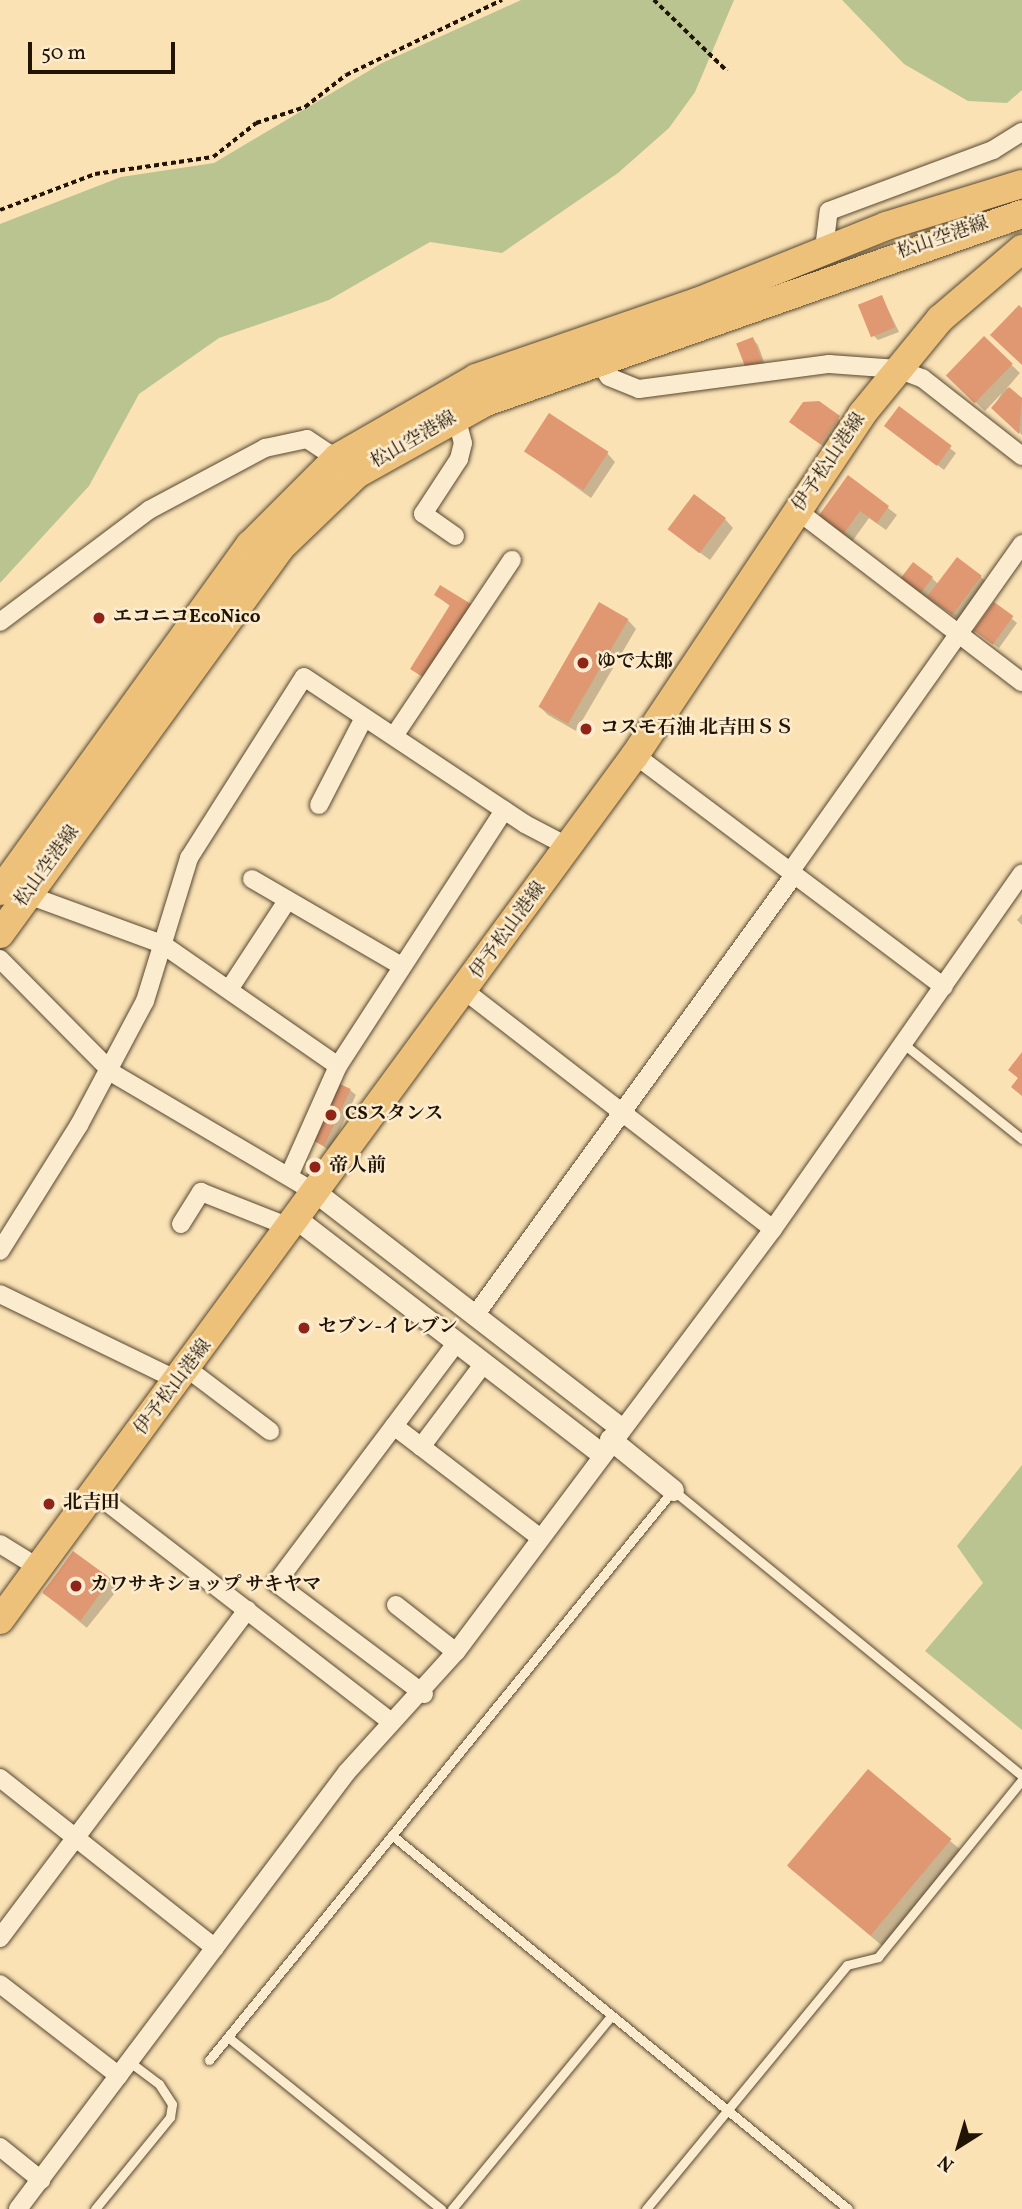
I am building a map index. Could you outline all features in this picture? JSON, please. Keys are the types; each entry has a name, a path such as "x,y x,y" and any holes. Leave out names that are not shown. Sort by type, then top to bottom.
{"main road":[{"name":"松山空港線","path":"0,891 250,545 347,466 476,378 697,302 824,249 1022,184"},
{"name":"松山空港線","path":"0,934 280,548 347,466 456,416 598,361 1022,214"},
{"name":"伊予松山港線","path":"0,1620 318,1194 569,847 635,755 798,511 898,369 940,319 1022,249"}],"street":[{"path":"824,249 829,211 993,150 1022,132"},
{"path":"598,361 609,377 639,389 788,367 863,364 898,369 922,378 1022,456"},
{"path":"455,536 423,514 459,459 463,443 456,416"},
{"path":"0,622 149,510 207,474 285,440 307,439 347,466"},
{"path":"798,511 1022,682"},
{"path":"476,1314 623,1114 1022,544"},
{"path":"394,736 512,560"},
{"path":"0,1251 109,1068 145,1001 189,858 304,677 503,810 569,847"},
{"path":"319,805 364,718"},
{"path":"635,755 944,988"},
{"path":"289,1176 338,1066 398,964 503,810"},
{"path":"18,2209 388,1720 424,1694 456,1652 610,1440 773,1229 905,1045 1022,873"},
{"path":"252,879 398,964"},
{"path":"28,895 162,944 230,988 338,1066"},
{"path":"230,988 287,901"},
{"path":"0,959 109,1068 318,1194 476,1314 610,1440 673,1490"},
{"path":"465,991 773,1229"},
{"path":"181,1224 201,1192 295,1224 484,1363 610,1440"},
{"path":"0,1294 183,1375 270,1431"},
{"path":"424,1694 276,1583 457,1342"},
{"path":"421,1447 484,1363"},
{"path":"394,1426 539,1537"},
{"path":"95,1493 388,1720"},
{"path":"0,1544 39,1568"},
{"path":"396,1605 456,1652"},
{"path":"0,1938 247,1610"},
{"path":"0,1778 215,1948"},
{"path":"0,1984 124,2069"},
{"path":"0,2147 41,2180"}],"lane":[{"path":"905,1045 1022,1139"},
{"path":"209,2060 673,1490 1022,1778 878,1957 847,1965 646,2209"},
{"path":"393,1836 848,2209"},
{"path":"452,2209 611,2016"},
{"path":"228,2037 440,2209"},
{"path":"95,2209 170,2117 172,2104 159,2084 124,2069"}],"path":[{"path":"0,210 96,174 213,157 256,123 305,107 346,75 502,0"},
{"path":"654,0 727,71"}],"green space":[{"path":"521,0 734,0 695,92 669,128 618,173 502,253 430,242 329,300 219,338 139,394 89,486 0,583 0,224 121,177 214,163 382,63"},
{"path":"842,0 1022,0 1022,90 1007,103 968,101 904,64"},
{"path":"1022,1465 1022,1730 925,1651 983,1583 957,1546"}],"building":[{"path":"882,295 895,327 871,337 858,305"},
{"path":"1019,305 1022,308 1022,365 990,335"},
{"path":"984,336 1013,364 975,403 946,376"},
{"path":"753,337 762,361 746,368 736,343"},
{"path":"1009,387 1022,398 1019,434 991,408"},
{"path":"819,401 840,416 820,444 789,422 803,402"},
{"path":"899,406 952,446 937,466 884,426"},
{"path":"549,413 609,452 583,490 524,452"},
{"path":"848,475 889,506 877,523 860,511 842,536 817,518"},
{"path":"694,494 726,518 699,553 668,529"},
{"path":"957,557 982,576 952,615 928,596"},
{"path":"913,562 933,577 919,595 899,580"},
{"path":"440,585 476,607 429,681 410,669 450,605 434,595"},
{"name":"ゆで太郎","path":"599,602 628,619 568,724 538,707"},
{"path":"994,602 1013,616 993,644 973,630"},
{"path":"1022,1052 1022,1096 1011,1087 1018,1078 1008,1070"},
{"name":"CSスタンス","path":"338,1083 351,1089 324,1146 311,1140"},
{"name":"カワサキショップ サキヤマ","path":"73,1551 111,1579 80,1621 42,1593"},
{"path":"868,1769 951,1839 871,1936 787,1866"}],"place":[{"name":"エコニコEcoNico","path":"99,618"},
{"name":"ゆで太郎","path":"583,663"},
{"name":"コスモ石油 北吉田ＳＳ","path":"586,729"},
{"name":"CSスタンス","path":"331,1115"},
{"name":"帝人前","path":"315,1167"},
{"name":"セブン-イレブン","path":"304,1328"},
{"name":"北吉田","path":"49,1504"},
{"name":"カワサキショップ サキヤマ","path":"76,1586"}]}
